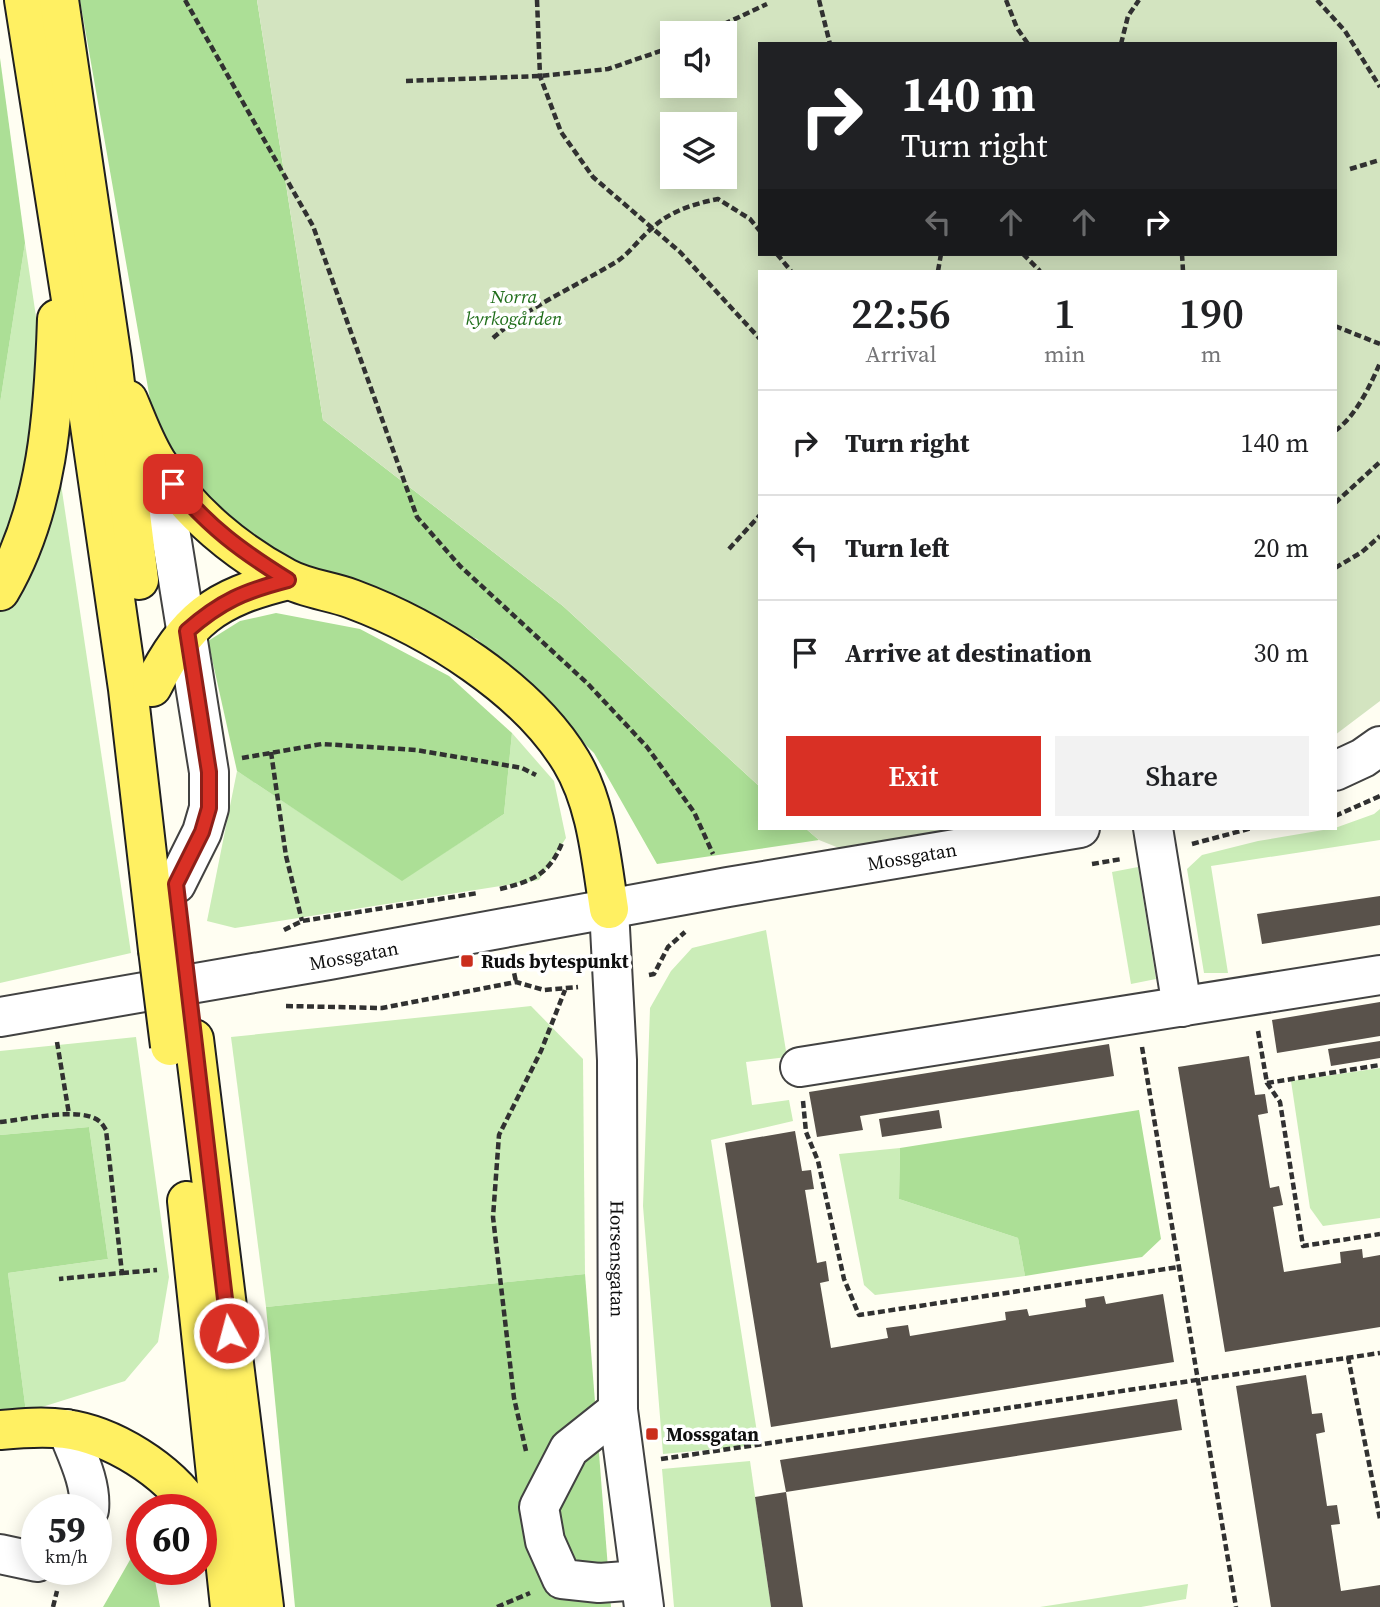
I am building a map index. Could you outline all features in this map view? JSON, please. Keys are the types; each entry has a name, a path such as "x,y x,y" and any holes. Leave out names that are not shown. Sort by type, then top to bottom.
{"main road":[{"path":"23,0 170,948 264,1607"},
{"path":"59,0 111,359 176,884 170,948"},
{"path":"0,591 11,573 31,523 44,468 54,397 61,233"},
{"path":"111,359 145,441 160,467 200,515 238,548 288,580 352,599 403,622 458,653 500,684 542,724 570,760 586,791 598,839 609,909"},
{"path":"152,687 170,651 187,631 211,610 262,586 288,580"},
{"path":"182,1043 228,1589"},
{"path":"0,1430 36,1427 66,1429 116,1443 170,1480 181,1494"},
{"path":"217,1561 228,1589"}],"street":[{"path":"160,467 209,772 209,808 202,832 176,884"},
{"path":"1337,770 1363,758 1380,746"},
{"name":"Mossgatan","path":"0,1017 728,887 1068,830"},
{"path":"1153,830 1182,1007"},
{"name":"Horsensgatan","path":"609,909 617,1060 618,1410 642,1593"},
{"path":"800,1067 1380,975"},
{"path":"618,1410 569,1449 539,1507 545,1541 562,1579 599,1583 642,1593"},
{"path":"66,1429 85,1477 87,1494"}],"path":[{"path":"185,0 313,226 417,517 460,566 587,684 647,747 694,812 728,887"},
{"path":"537,0 540,76 561,132 593,177 680,252 758,337"},
{"path":"819,0 830,42"},
{"path":"1006,0 1017,28 1027,42"},
{"path":"1122,42 1128,16 1139,0"},
{"path":"1317,0 1345,31 1380,87"},
{"path":"731,21 767,4"},
{"path":"405,81 540,76 608,69 660,51"},
{"path":"1350,169 1380,160"},
{"path":"493,338 512,321 620,260 652,228 690,205 718,199 750,219 758,229"},
{"path":"779,256 790,270"},
{"path":"1025,256 1039,270"},
{"path":"1337,327 1380,344"},
{"path":"1337,430 1370,386 1380,363"},
{"path":"1337,501 1380,462"},
{"path":"729,549 758,517"},
{"path":"1337,567 1362,552 1380,536"},
{"path":"239,758 322,744 415,750 522,768 544,779"},
{"path":"271,752 286,856 302,921"},
{"path":"1337,815 1380,796"},
{"path":"498,890 526,883 541,875 553,861 562,845 563,836"},
{"path":"279,933 302,921 484,892"},
{"path":"539,1507 514,1398 493,1217 499,1135 541,1051 565,990"},
{"path":"1252,996 1267,1083 1280,1101 1303,1246 1380,1234"},
{"path":"1136,1015 1236,1607"},
{"path":"59,1051 69,1114"},
{"path":"1267,1083 1380,1065"},
{"path":"800,1067 806,1132 818,1161 844,1279 859,1315 1178,1267"},
{"path":"0,1122 69,1114 87,1115 99,1121 106,1129 122,1273"},
{"path":"59,1279 157,1270"},
{"path":"625,1465 1197,1378 1380,1353"},
{"path":"1348,1357 1380,1519"}],"green space":[{"path":"80,0 257,0 323,420 563,606 758,785 758,830 807,830 819,840 657,864 594,753 477,639 251,545 168,502"},
{"name":"Norra kyrkogården","path":"257,0 1380,0 1380,701 1337,733 1337,270 758,270 758,785 563,606 323,420"},
{"path":"0,58 25,243 0,403"},
{"path":"25,243 131,953 0,983 0,403"},
{"path":"276,613 360,629 449,676 512,733 504,814 402,881 237,771 208,641 240,621"},
{"path":"512,733 554,781 566,838 539,880 235,928 207,921 237,771 402,880 504,814"},
{"path":"1380,809 1380,840 1211,866 1228,973 1204,973 1187,869 1202,855 1258,841 1337,830 1337,827 1374,814"},
{"path":"807,830 992,830 854,854 819,840"},
{"path":"1138,867 1156,979 1131,984 1112,872"},
{"path":"766,930 787,1057 746,1062 752,1105 789,1100 793,1121 711,1140 759,1445 663,1454 643,1206 650,1008 671,971 692,948"},
{"path":"531,1006 583,1059 585,1274 266,1307 231,1037"},
{"path":"136,1037 169,1277 158,1342 125,1381 26,1412 8,1273 108,1259 89,1127 0,1135 0,1051"},
{"path":"1380,1068 1380,1218 1323,1226 1310,1208 1291,1081"},
{"path":"1139,1110 1161,1239 1142,1257 1025,1276 1018,1238 899,1199 900,1148"},
{"path":"89,1127 108,1259 8,1273 26,1412 0,1415 0,1135"},
{"path":"900,1148 899,1199 1018,1238 1025,1276 875,1295 864,1285 839,1154"},
{"path":"585,1274 611,1607 295,1607 266,1307"},
{"path":"750,1461 771,1607 674,1607 662,1469"},
{"path":"126,1567 126,1585 156,1585 160,1607 103,1607"},
{"path":"1188,1584 1186,1599 1141,1607 1040,1607"}],"building":[{"path":"1380,896 1380,925 1262,944 1257,914"},
{"path":"1380,1002 1380,1036 1277,1053 1272,1020"},
{"path":"1380,1041 1380,1058 1331,1066 1328,1049"},
{"path":"1109,1044 1114,1076 860,1116 863,1130 817,1137 809,1092"},
{"path":"1249,1056 1255,1095 1265,1094 1268,1113 1258,1115 1270,1188 1279,1186 1283,1205 1273,1207 1284,1272 1341,1263 1340,1252 1362,1249 1363,1258 1380,1255 1380,1327 1225,1352 1178,1067"},
{"path":"939,1110 942,1128 882,1137 879,1119"},
{"path":"795,1131 802,1171 811,1170 814,1189 805,1190 817,1263 826,1261 829,1281 820,1283 831,1348 888,1338 886,1328 908,1325 910,1336 1006,1320 1005,1312 1027,1309 1029,1316 1086,1307 1085,1299 1104,1296 1106,1304 1163,1294 1174,1362 771,1427 725,1143"},
{"path":"1306,1375 1312,1414 1322,1413 1325,1432 1316,1434 1327,1506 1337,1505 1340,1524 1331,1525 1341,1591 1380,1585 1380,1607 1271,1607 1236,1386"},
{"path":"1177,1399 1182,1430 786,1492 780,1460"},
{"path":"786,1492 803,1607 771,1607 755,1497"}],"place":[{"name":"Ruds bytespunkt","path":"467,961"},
{"name":"Mossgatan","path":"652,1434"}],"route":[{"path":"173,484 200,515 238,548 288,580 262,586 236,597 211,610 187,631 209,772 209,808 202,832 176,884 229,1333"}]}
